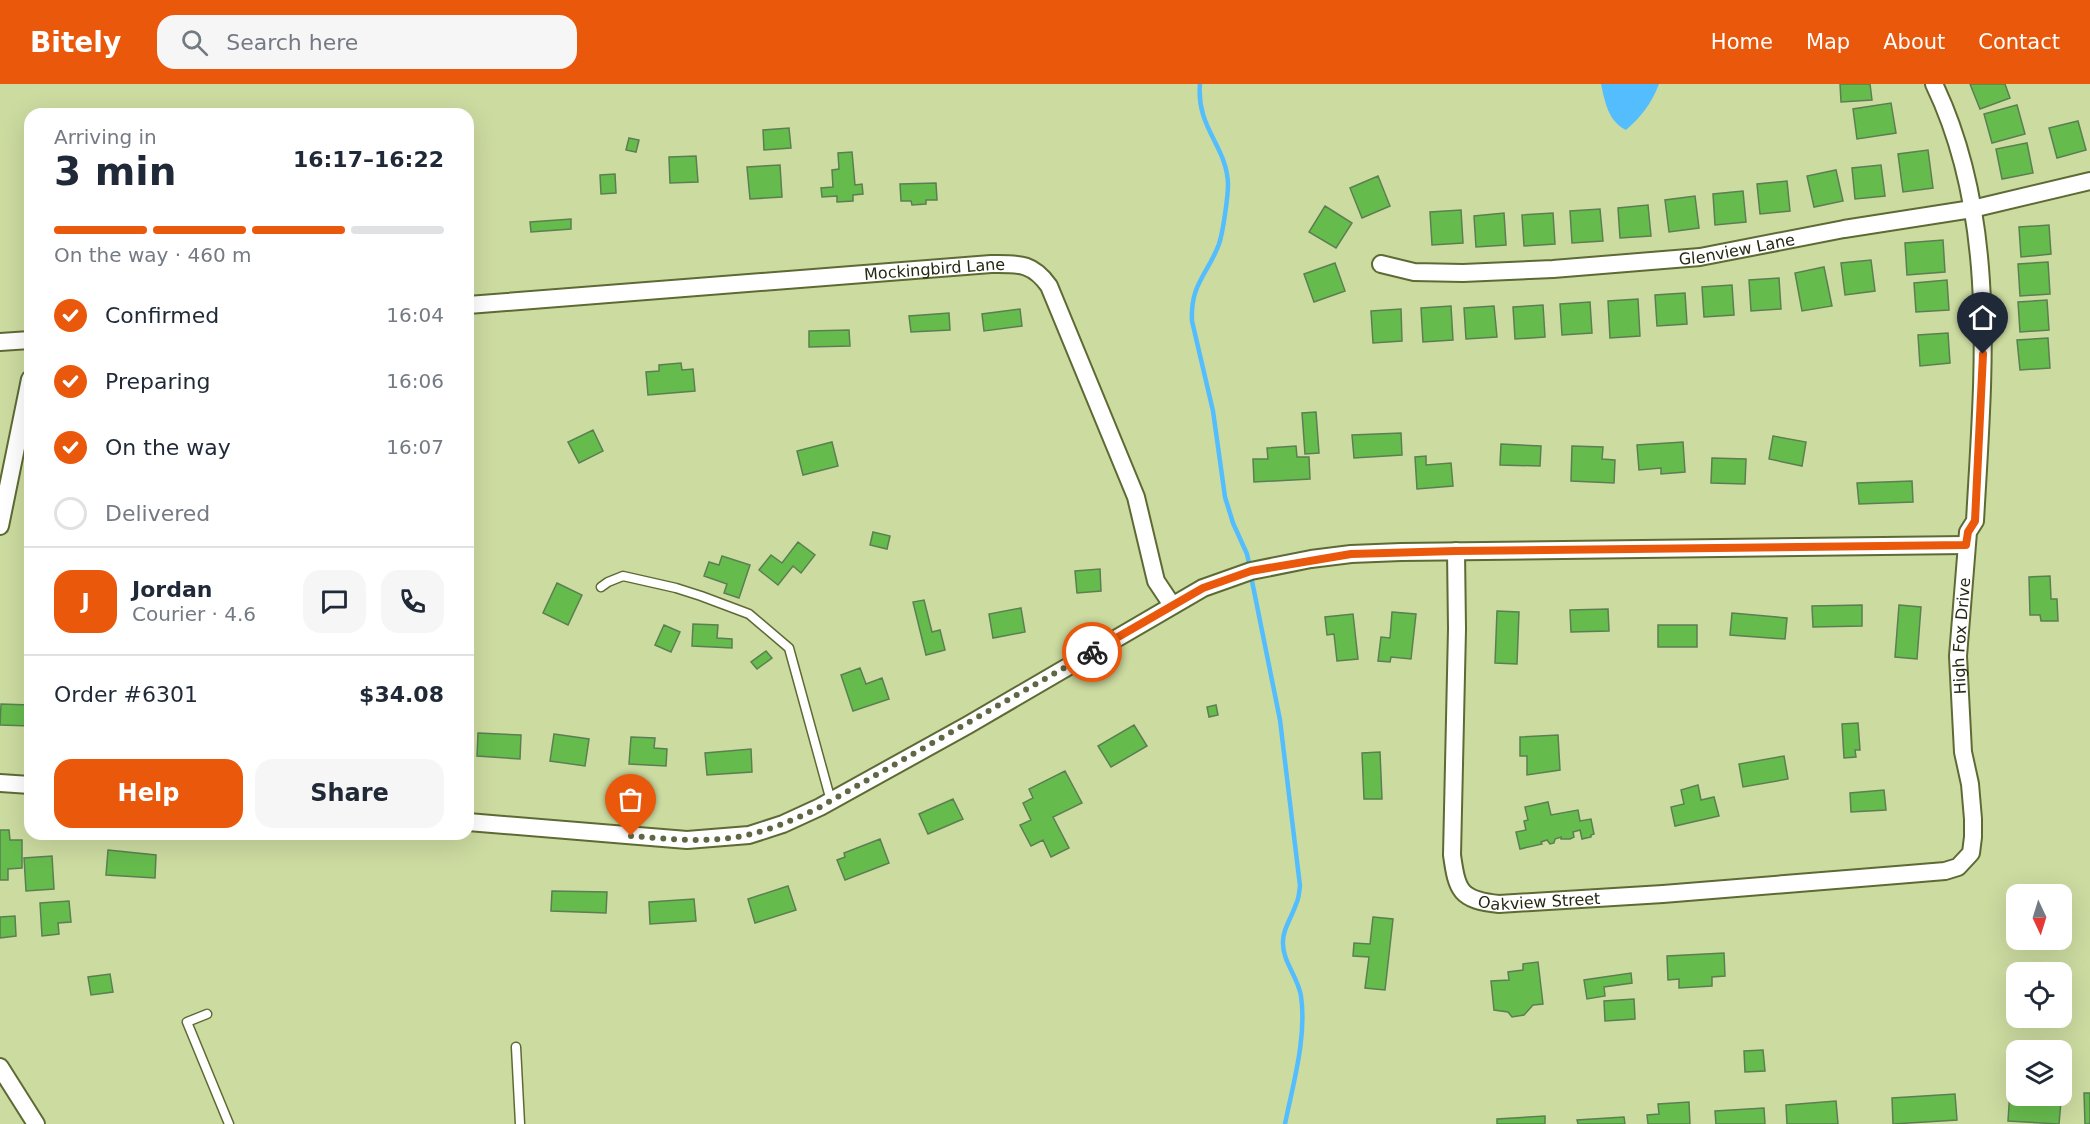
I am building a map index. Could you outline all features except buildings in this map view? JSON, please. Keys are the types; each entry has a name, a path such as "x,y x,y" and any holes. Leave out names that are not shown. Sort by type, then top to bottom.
{"street":[{"name":"High Fox Drive","path":"1934,84 1955,134 1972,209 1982,290 1983,374 1975,521 1968,532 1966,545 1958,656 1963,752 1970,784 1973,837 1971,853 1958,867"},
{"name":"Glenview Lane","path":"1381,264 1414,272 1463,273 1553,269 1689,258 1844,229 1972,209 2090,181"},
{"name":"Mockingbird Lane","path":"474,305 991,264 1019,264 1031,267 1049,286 1136,497 1156,581 1172,605"},
{"path":"0,342 24,340"},
{"path":"0,526 24,408"},
{"path":"474,823 687,840 749,835 783,824 831,801 968,725 1203,588 1251,571 1281,565 1351,554 1966,545"},
{"name":"Oakview Street","path":"1455,551 1457,629 1452,855 1459,889 1469,897 1498,904 1664,894 1945,871 1958,867"},
{"path":"0,783 24,785"},
{"path":"0,1067 36,1124"}],"lane":[{"path":"601,587 623,576 692,593 749,614 789,648 831,801"},
{"path":"207,1014 187,1022 229,1124"},
{"path":"516,1047 520,1124"}],"water":[{"path":"1601,84 1659,84 1646,109 1626,130 1611,116"}],"waterway":[{"path":"1200,84 1203,113 1223,159 1228,184 1221,239 1197,288 1192,308 1192,321 1213,411 1225,497 1233,523 1247,554 1250,568"},
{"path":"1251,576 1280,720 1300,886 1298,900 1283,939 1285,957 1301,996 1302,1012 1301,1044 1285,1124"}],"way so far":[{"path":"631,836 687,840 716,838 749,835 783,824 820,807 968,725 1092,652"}],"route":[{"path":"1092,652 1203,588 1251,571 1351,554 1966,545 1968,532 1975,521 1983,354"}]}
